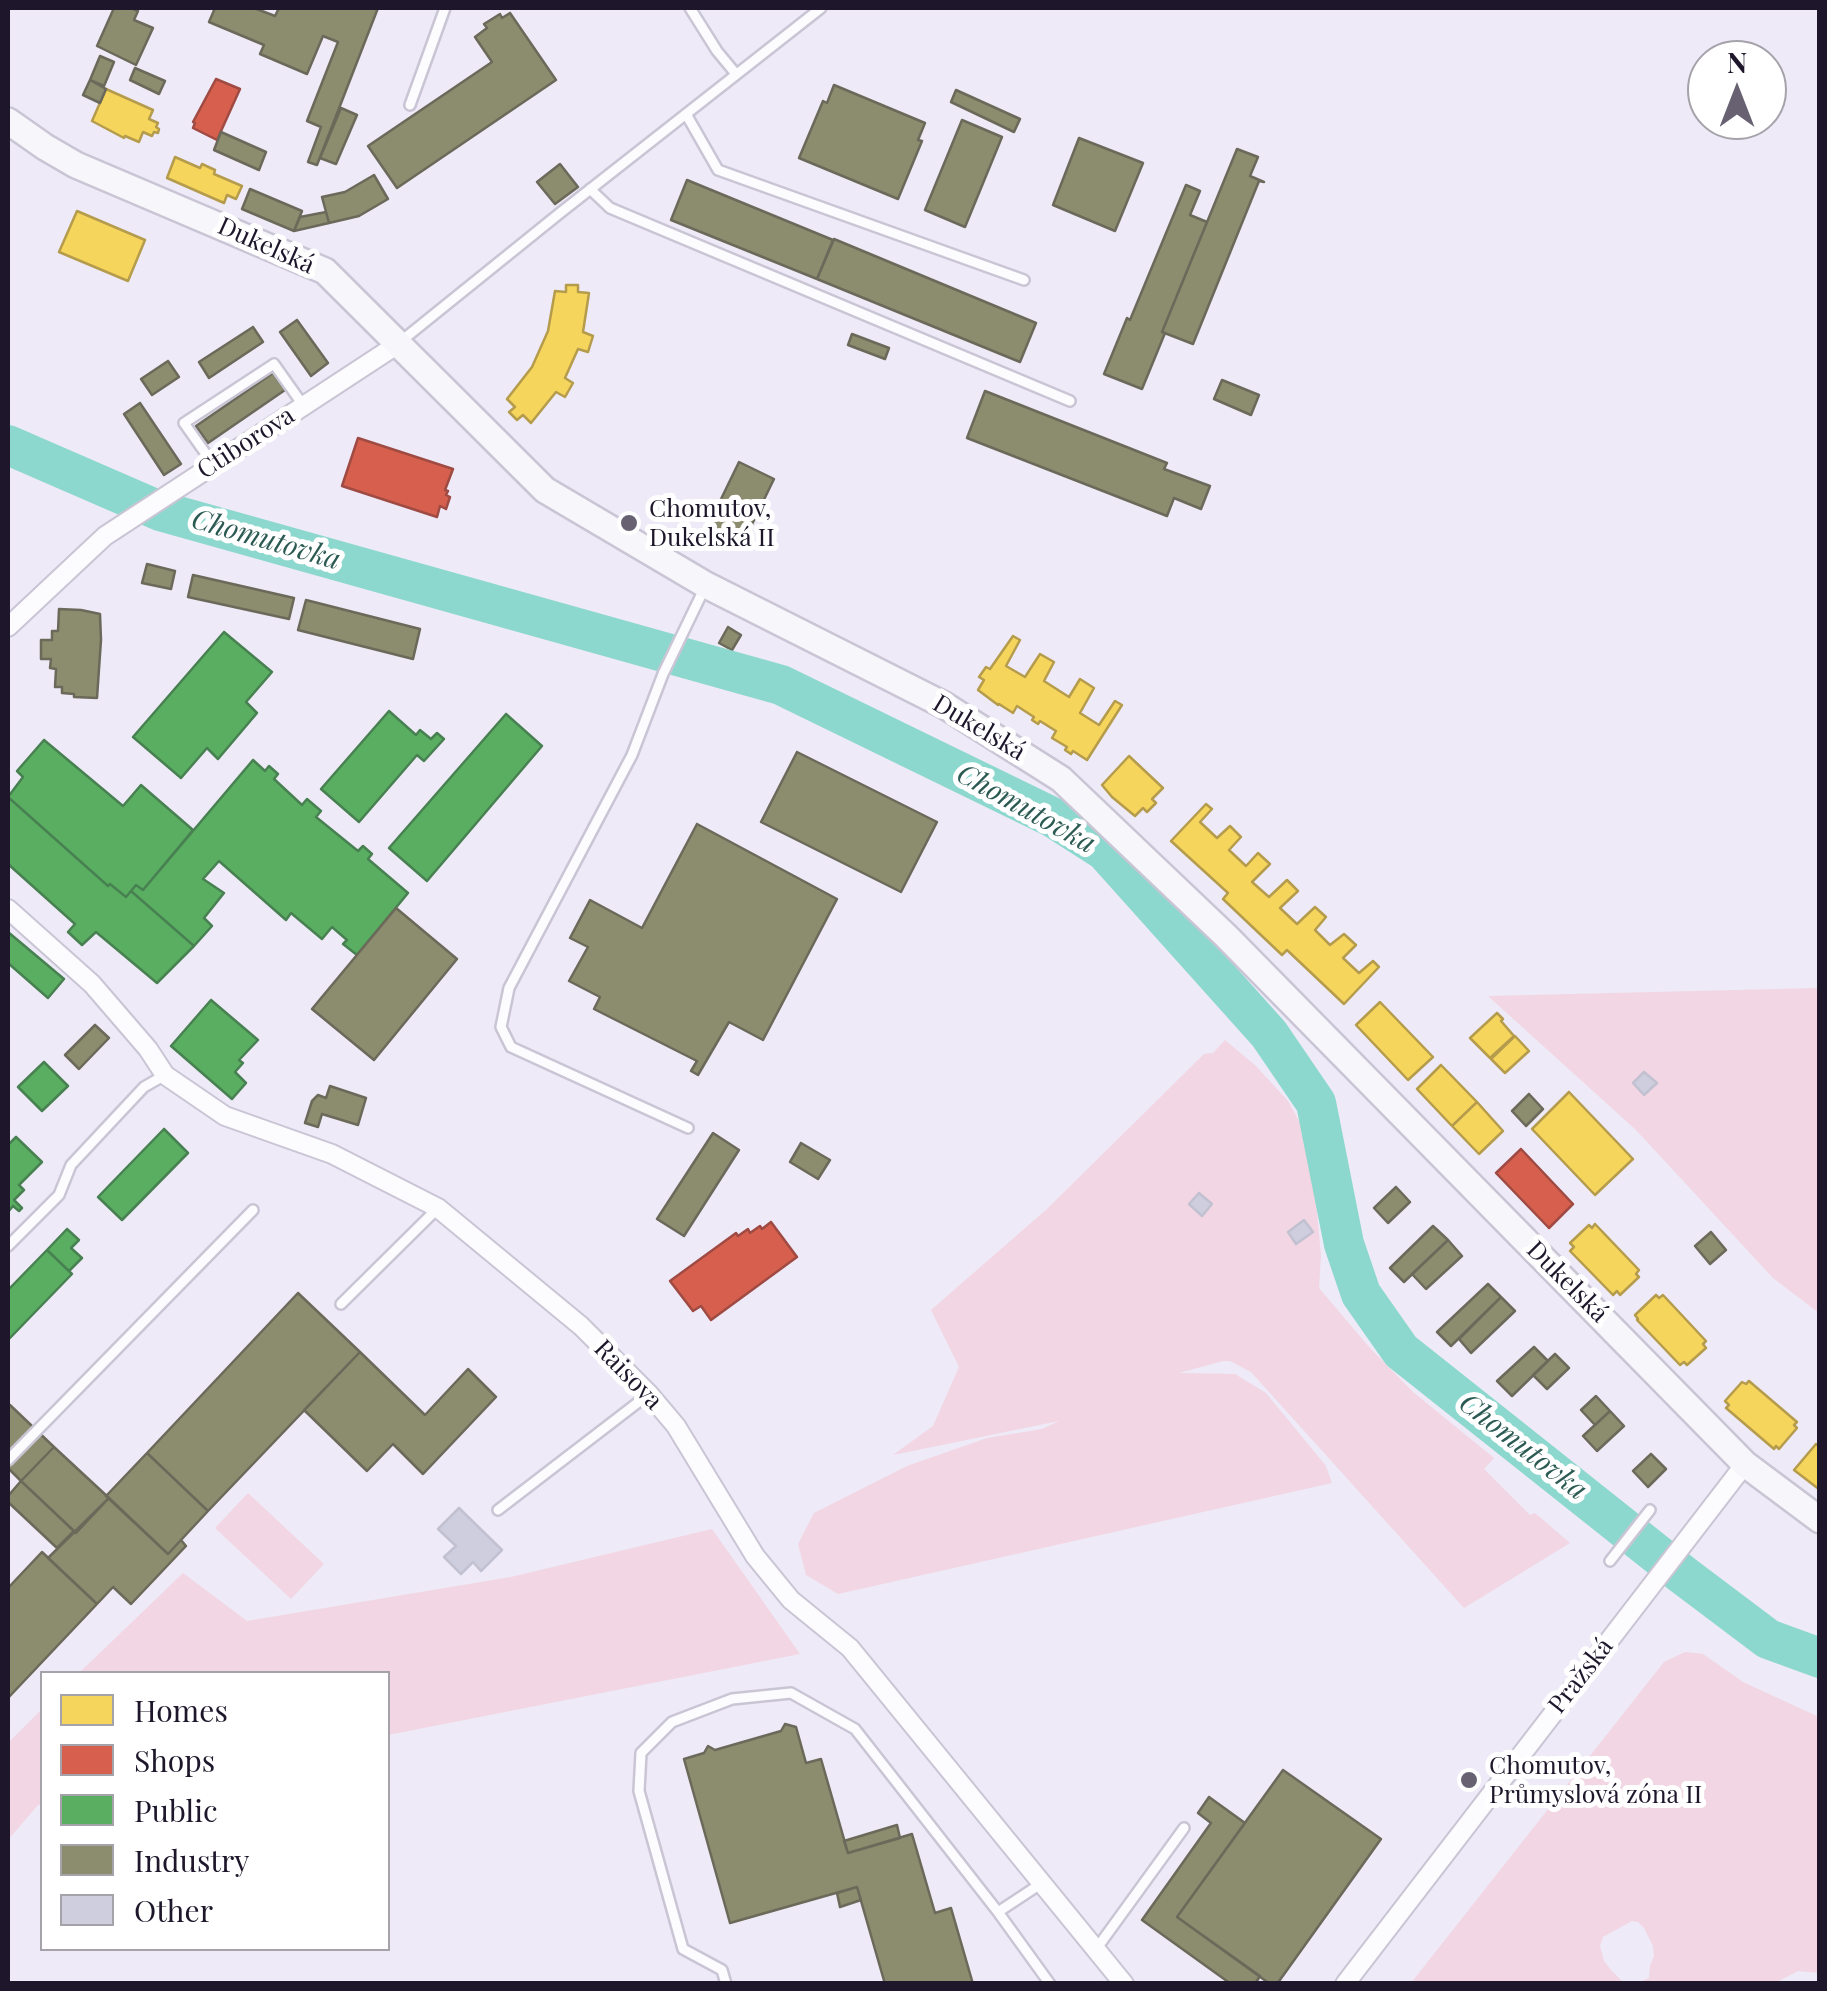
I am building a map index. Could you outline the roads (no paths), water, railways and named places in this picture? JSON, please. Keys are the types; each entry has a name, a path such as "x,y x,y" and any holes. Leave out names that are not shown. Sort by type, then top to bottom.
{"street":[{"name":"Dukelská","path":"8,121 76,164 325,272 545,490 706,585 944,705 1060,778 1240,950 1745,1464 1820,1520"},
{"name":"Ctiborova","path":"8,627 105,536 398,344"},
{"name":"Raisova","path":"8,909 92,984 148,1049 164,1075 226,1116 332,1154 438,1208 581,1326 676,1426 755,1556 792,1600 850,1648 1124,1984"},
{"name":"Pražská","path":"1344,1984 1745,1464"}],"lane":[{"path":"410,105 445,8"},
{"path":"690,8 717,52 736,74"},
{"path":"398,344 821,8"},
{"path":"686,114 718,170 1024,280"},
{"path":"590,189 610,208 1070,401"},
{"path":"213,464 184,423 274,364 304,405"},
{"path":"688,1128 512,1047 501,1026 509,988 632,755 706,585"},
{"path":"8,1246 60,1195 71,1164 144,1087 164,1075"},
{"path":"341,1304 438,1208"},
{"path":"8,1460 253,1210"},
{"path":"498,1510 649,1394"},
{"path":"1610,1561 1650,1510"},
{"path":"726,1984 722,1970 683,1949 639,1791 641,1753 672,1722 732,1698 791,1694 855,1729 1050,1984"},
{"path":"1097,1948 1184,1828"},
{"path":"998,1912 1042,1884"}],"waterway":[{"name":"Chomutovka","path":"8,445 160,511 781,685 1052,817 1105,851 1269,1034 1316,1103 1344,1244 1361,1294 1401,1351 1768,1639 1820,1658"}],"place":[{"name":"Chomutov, Dukelská II","path":"629,523"},
{"name":"Chomutov, Průmyslová zóna II","path":"1469,1780"}]}
